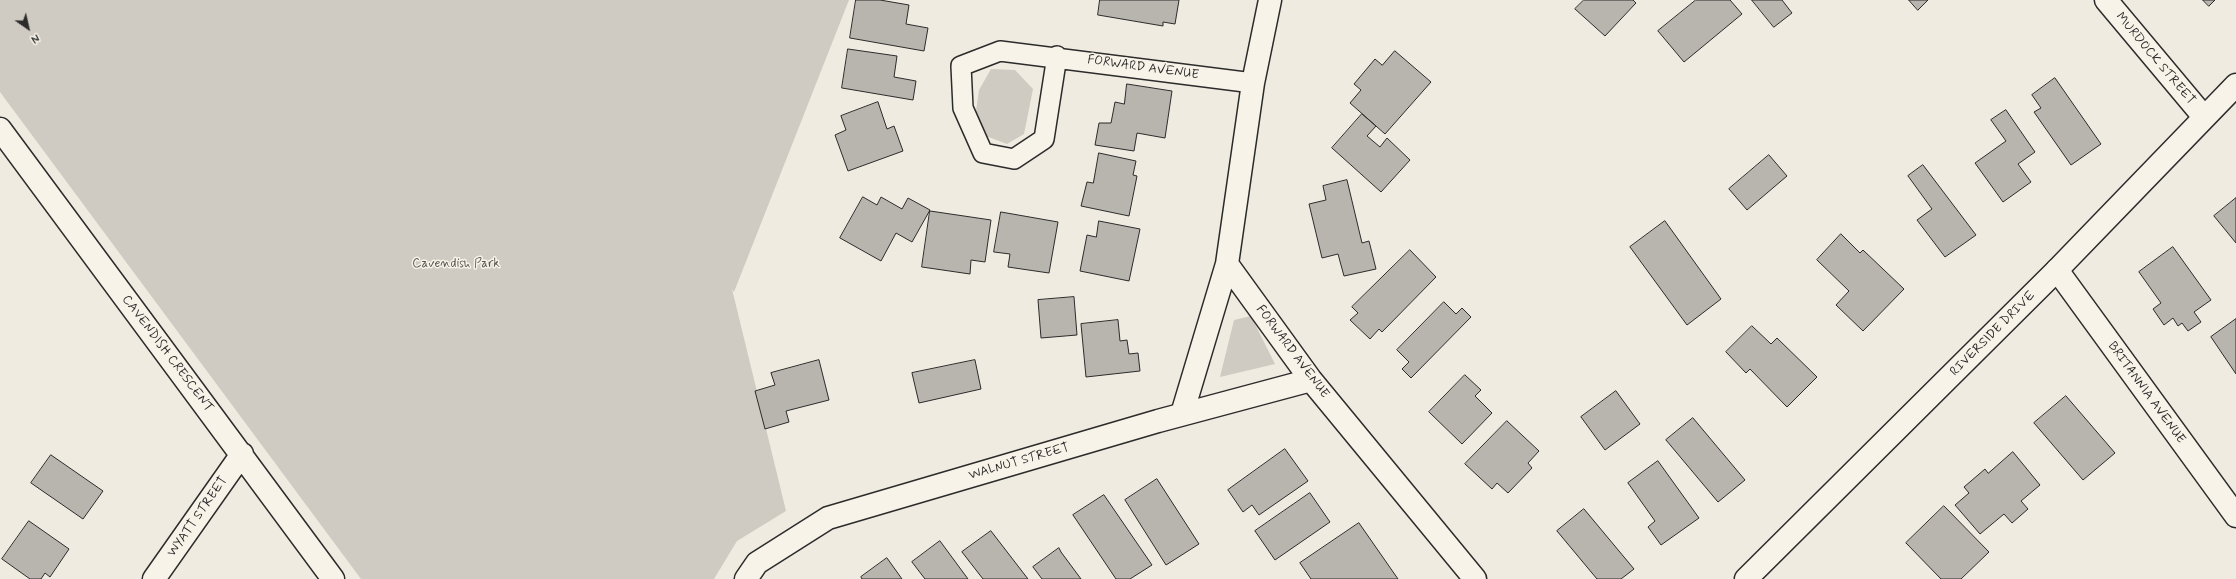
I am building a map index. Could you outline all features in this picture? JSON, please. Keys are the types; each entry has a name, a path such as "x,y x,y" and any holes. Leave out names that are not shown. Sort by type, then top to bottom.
{"street":[{"path":"1182,414 1227,264 1253,83 1270,0"},
{"name":"MURDOCK STREET","path":"2106,0 2204,117"},
{"name":"RIVERSIDE DRIVE","path":"1746,579 2057,270 2236,85"},
{"name":"CAVENDISH CRESCENT","path":"0,129 242,454 255,476 333,579"},
{"name":"FORWARD AVENUE","path":"1227,264 1311,380 1475,579"},
{"name":"BRITANNIA AVENUE","path":"2057,270 2236,516"},
{"name":"WALNUT STREET","path":"746,579 757,563 828,518 1182,414 1311,380"},
{"name":"WYATT STREET","path":"154,579 242,454"}],"lane":[{"name":"FORWARD AVENUE","path":"1057,56 1044,139 1014,159 983,153 963,108 962,66 1000,51 1057,56 1253,83"}],"green space":[{"name":"Cavendish Park","path":"0,0 849,0 734,292 732,289 786,511 737,541 714,579 361,579 0,92"},
{"path":"991,69 1015,70 1033,89 1024,134 1007,144 986,136 975,118 979,90"},
{"path":"1251,316 1275,364 1220,377 1234,320"}],"building":[{"path":"856,0 880,0 909,5 906,24 928,28 924,51 850,38"},
{"path":"1100,0 1179,0 1175,24 1163,22 1163,26 1098,15"},
{"path":"1584,0 1633,0 1636,3 1605,36 1575,9"},
{"path":"1696,0 1730,0 1742,14 1684,62 1658,31"},
{"path":"1752,0 1782,0 1792,13 1774,27"},
{"path":"1909,0 1928,0 1918,10"},
{"path":"2203,0 2215,0 2209,6"},
{"path":"848,49 897,56 894,77 916,81 913,100 842,88"},
{"path":"1395,51 1431,82 1385,134 1350,103 1361,90 1354,84 1375,59 1382,65"},
{"path":"2055,78 2101,144 2071,165 2034,112 2041,108 2032,95"},
{"path":"1127,84 1172,91 1165,138 1137,133 1134,151 1095,145 1099,123 1111,123 1115,102 1124,104"},
{"path":"878,102 887,129 894,126 903,151 848,171 835,135 846,130 841,116"},
{"path":"2006,110 2035,152 2018,164 2031,182 2003,202 1975,163 2006,141 1991,120"},
{"path":"1362,114 1376,126 1367,136 1380,147 1387,138 1410,160 1381,192 1332,148"},
{"path":"1099,153 1136,161 1133,175 1137,176 1129,216 1081,206 1087,182 1093,183"},
{"path":"1769,155 1787,176 1747,210 1729,189"},
{"path":"1923,165 1976,235 1945,257 1917,220 1932,209 1908,176"},
{"path":"1347,180 1362,243 1369,241 1376,269 1344,276 1338,254 1322,258 1309,204 1326,200 1323,186"},
{"path":"863,197 877,205 881,197 902,209 908,198 930,210 912,242 896,233 881,261 840,238"},
{"path":"2236,198 2236,243 2214,216"},
{"path":"930,211 991,220 985,262 971,260 970,274 922,267"},
{"path":"1001,212 1058,222 1049,273 1008,267 1010,254 994,252"},
{"path":"1099,221 1140,229 1129,281 1080,271 1087,235 1096,237"},
{"path":"1665,221 1721,299 1687,325 1630,247"},
{"path":"1841,234 1860,253 1863,250 1904,289 1863,331 1836,305 1849,291 1817,260"},
{"path":"2173,247 2211,300 2194,312 2201,322 2188,331 2182,323 2178,326 2173,318 2164,325 2153,309 2161,303 2139,272"},
{"path":"1410,250 1436,277 1382,332 1379,329 1370,339 1350,320 1358,313 1352,307"},
{"path":"1074,297 1077,335 1041,338 1038,300"},
{"path":"1444,302 1456,314 1462,308 1471,317 1411,378 1402,369 1409,362 1397,350"},
{"path":"2236,319 2236,374 2211,337"},
{"path":"1118,320 1120,341 1127,340 1129,354 1138,353 1140,371 1086,377 1081,324"},
{"path":"1752,326 1771,344 1777,338 1817,377 1787,407 1750,369 1746,373 1726,352"},
{"path":"819,360 829,400 786,411 789,422 765,429 755,391 775,385 771,373"},
{"path":"975,360 981,389 919,403 912,373"},
{"path":"1465,375 1481,390 1475,396 1492,413 1462,444 1429,412"},
{"path":"1616,391 1640,424 1605,450 1581,417"},
{"path":"2066,396 2115,453 2083,480 2034,423"},
{"path":"1693,418 1745,480 1718,502 1666,440"},
{"path":"1507,421 1539,451 1528,463 1532,468 1508,493 1497,483 1492,489 1465,464"},
{"path":"1285,449 1308,481 1259,515 1252,505 1243,512 1228,490"},
{"path":"2013,452 2040,485 2021,501 2028,509 2012,523 2004,514 1980,534 1955,505 1969,493 1964,487 1985,469 1988,473"},
{"path":"51,455 103,491 83,519 31,483"},
{"path":"1658,461 1699,518 1661,545 1648,527 1655,521 1628,483"},
{"path":"1157,479 1199,544 1166,565 1125,500"},
{"path":"1310,493 1330,522 1275,560 1255,531"},
{"path":"1104,495 1152,565 1130,579 1116,579 1073,515"},
{"path":"1944,506 1989,552 1961,579 1941,579 1906,543"},
{"path":"1584,509 1634,569 1621,579 1597,579 1557,531"},
{"path":"29,521 69,549 50,577 45,573 41,579 30,579 2,559"},
{"path":"1359,523 1398,579 1311,579 1300,563"},
{"path":"991,531 1028,579 983,579 962,552"},
{"path":"940,541 968,579 925,579 912,562"},
{"path":"1059,548 1081,579 1042,579 1033,567"},
{"path":"887,558 902,579 862,579 861,577"}]}
